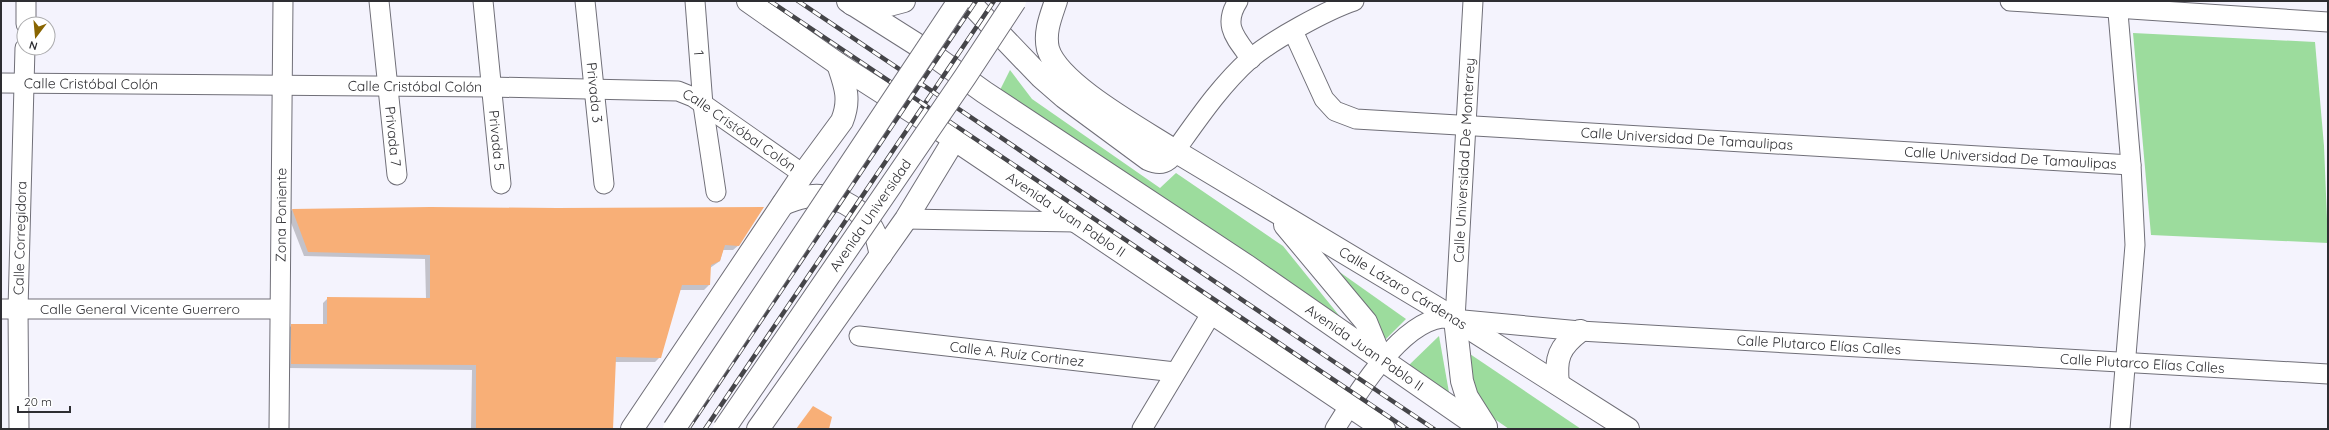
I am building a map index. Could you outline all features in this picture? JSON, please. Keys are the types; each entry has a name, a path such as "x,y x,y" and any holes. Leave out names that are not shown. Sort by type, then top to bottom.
{"main road":[{"name":"Avenida Juan Pablo II","path":"748,1 838,64 954,140 1384,429"},
{"path":"850,2 889,5 904,1"},
{"path":"674,429 958,1"},
{"path":"968,1 1042,77 1064,97 1148,159 1162,163 1167,161 1175,151"},
{"name":"Avenida Universidad","path":"724,429 965,77 1015,1"},
{"name":"Calle Lázaro Cárdenas","path":"1056,1 1047,29 1048,48 1058,68 1076,86 1175,151 1274,212 1455,319 1628,429"},
{"name":"Avenida Juan Pablo II","path":"850,2 927,51 984,92 1247,266 1482,429"},
{"path":"632,429 803,174 842,121 846,112 848,93 838,64"},
{"path":"758,429 906,219 954,140"},
{"path":"783,204 804,196 825,196 846,203 863,216 875,234 881,255"},
{"path":"1274,212 1366,322 1382,361"},
{"path":"1455,319 1462,381 1467,397 1487,429"},
{"path":"1558,384 1556,367 1561,350 1568,341 1580,331"}],"street":[{"path":"26,1 26,16"},
{"name":"Zona Poniente","path":"279,429 283,1"},
{"name":"Privada 7","path":"379,1 397,175"},
{"name":"Privada 5","path":"483,1 502,184"},
{"name":"Privada 3","path":"585,1 604,184"},
{"name":"1","path":"695,1 703,105 716,192"},
{"path":"1238,1 1231,11 1231,27 1234,36 1251,58"},
{"path":"1175,151 1215,96 1251,58 1293,31 1354,1"},
{"name":"Calle Universidad De Monterrey","path":"1455,319 1473,1"},
{"path":"2010,1 2118,5 2328,22"},
{"path":"2118,5 2131,166 2135,246 2124,361 2120,429"},
{"name":"Calle Universidad De Tamaulipas","path":"1293,31 1324,99 1335,111 1356,119 2131,166"},
{"name":"Calle Corregidora","path":"19,429 10,309 25,56"},
{"name":"Calle Cristóbal Colón","path":"1,83 282,87 492,87 678,91 693,97 803,174"},
{"path":"906,219 1076,222"},
{"name":"Calle General Vicente Guerrero","path":"10,309 280,309"},
{"path":"1147,427 1175,372 1211,314"},
{"name":"Calle Plutarco Elías Calles","path":"1335,429 1382,361 1413,330 1426,322 1442,318 1580,331 2124,361 2328,374"},
{"name":"Calle A. Ruíz Cortinez","path":"859,336 1175,372"}],"green space":[{"path":"2133,33 2315,42 2324,146 2328,243 2151,235"},
{"path":"1010,70 1032,99 1160,188 1176,173 1283,246 1350,329 996,98"},
{"path":"1307,249 1406,319 1386,339"},
{"path":"1439,336 1450,398 1407,367"},
{"path":"1464,350 1581,429 1509,429 1470,402"}],"building":[{"path":"430,207 764,207 739,246 725,245 720,261 711,265 710,285 682,285 661,358 616,357 613,429 476,429 476,365 291,364 291,324 327,324 327,297 430,298 430,255 308,252 292,209"},
{"path":"813,406 832,417 829,429 796,429"}],"railway":[{"path":"770,1 1407,429"},
{"path":"798,1 1434,429"},
{"path":"688,429 976,1"},
{"path":"705,429 994,1"}]}
